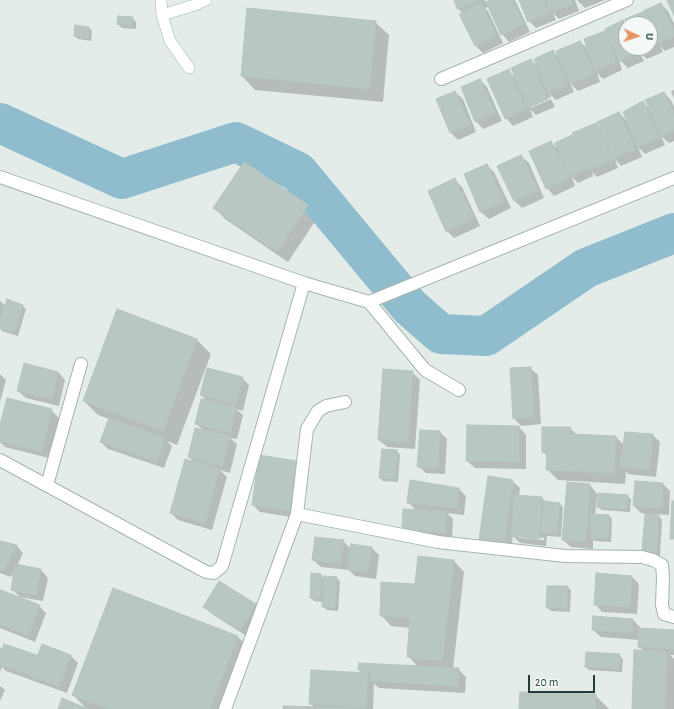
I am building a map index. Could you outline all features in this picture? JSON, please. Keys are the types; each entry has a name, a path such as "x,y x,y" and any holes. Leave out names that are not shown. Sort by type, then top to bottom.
{"street":[{"path":"441,80 626,0"},
{"path":"0,177 304,283 375,300 674,178"},
{"path":"0,460 206,572 214,573 222,566 304,283"},
{"path":"375,300 425,370 458,390"},
{"path":"47,485 81,364"},
{"path":"225,709 297,514 307,429 318,411 326,406 345,402"},
{"path":"297,514 438,542 565,556 642,557 653,560 662,565 662,605 664,614 674,617"}],"lane":[{"path":"161,0 162,15 170,41 189,68"},
{"path":"162,15 206,0"}],"building":[{"path":"454,0 481,0 457,9"},
{"path":"490,0 512,0 524,24 501,35 486,2"},
{"path":"519,0 544,0 549,13 528,22"},
{"path":"546,0 571,0 573,4 551,12"},
{"path":"667,0 674,0 674,16"},
{"path":"481,3 497,36 475,46 459,14"},
{"path":"661,3 674,32 674,36 658,44 658,16 645,16 643,11"},
{"path":"247,8 376,21 369,89 241,76"},
{"path":"643,12 645,16 633,16"},
{"path":"118,16 133,17 132,26 117,24"},
{"path":"618,22 618,56 632,56 619,61 605,29"},
{"path":"75,25 89,27 88,38 74,36"},
{"path":"605,31 616,62 595,72 584,39"},
{"path":"580,41 594,74 570,84 556,51"},
{"path":"553,50 568,85 548,93 534,59"},
{"path":"531,59 548,99 528,108 511,68"},
{"path":"509,69 526,109 505,119 487,79"},
{"path":"480,79 495,113 475,122 461,87"},
{"path":"455,91 470,125 450,133 436,99"},
{"path":"664,92 674,114 674,130 661,136 645,100"},
{"path":"643,101 659,138 637,147 623,112"},
{"path":"619,112 635,149 613,159 597,122"},
{"path":"596,123 612,160 589,170 572,133"},
{"path":"572,135 587,169 569,176 555,143"},
{"path":"551,141 569,178 546,189 529,151"},
{"path":"521,155 538,191 514,201 497,166"},
{"path":"244,162 308,205 277,252 213,208"},
{"path":"487,164 504,201 480,212 464,174"},
{"path":"455,178 474,219 446,232 428,191"},
{"path":"7,299 23,305 14,333 0,328 0,320"},
{"path":"117,309 197,339 163,431 83,401"},
{"path":"24,363 58,372 52,399 17,391"},
{"path":"531,367 534,417 513,419 510,368"},
{"path":"207,368 243,377 236,404 200,395"},
{"path":"383,369 413,371 408,442 378,440"},
{"path":"7,398 52,409 41,452 0,441 0,425"},
{"path":"201,399 236,407 230,433 195,424"},
{"path":"109,418 165,438 157,462 100,442"},
{"path":"467,425 519,426 519,462 466,461"},
{"path":"542,427 571,427 570,434 616,436 614,473 546,470 547,453 542,452"},
{"path":"195,428 230,436 222,466 188,457"},
{"path":"420,430 440,431 438,468 417,467"},
{"path":"625,432 653,434 649,470 620,467"},
{"path":"382,449 397,450 395,479 379,478"},
{"path":"259,455 297,461 290,511 252,505"},
{"path":"185,459 220,469 205,523 170,513"},
{"path":"488,476 513,480 504,543 479,540"},
{"path":"410,480 459,488 457,508 407,503"},
{"path":"635,481 663,483 662,508 633,506"},
{"path":"567,482 590,484 586,542 562,540"},
{"path":"598,493 628,495 627,509 597,507"},
{"path":"514,495 542,497 539,539 511,536"},
{"path":"544,501 560,503 557,534 541,533"},
{"path":"672,501 674,501 674,539 670,539"},
{"path":"403,509 446,511 445,533 402,530"},
{"path":"591,514 609,515 608,539 591,538"},
{"path":"645,514 659,515 656,553 642,551"},
{"path":"315,537 344,540 341,563 312,560"},
{"path":"0,541 17,545 3,571 0,569"},
{"path":"351,544 372,547 368,573 347,569"},
{"path":"418,556 454,560 442,661 407,657 410,618 380,616 381,582 415,584"},
{"path":"15,564 41,569 36,595 11,590"},
{"path":"311,573 321,574 320,598 310,598"},
{"path":"596,573 632,576 630,607 594,605"},
{"path":"324,576 337,577 335,608 322,607"},
{"path":"219,581 256,604 240,630 203,607"},
{"path":"547,586 568,586 567,608 546,608"},
{"path":"113,588 238,636 210,709 109,709 72,695"},
{"path":"1,590 40,605 28,635 0,624"},
{"path":"593,616 633,619 632,633 592,630"},
{"path":"639,628 674,630 674,649 638,647"},
{"path":"4,644 37,655 30,675 0,665 0,656"},
{"path":"42,644 71,655 59,687 30,676"},
{"path":"634,650 667,651 665,709 632,709"},
{"path":"586,652 620,654 619,669 585,667"},
{"path":"359,663 459,668 458,686 371,681 371,672 358,670"},
{"path":"311,670 368,673 366,707 309,704"},
{"path":"520,692 596,694 595,709 519,709"},
{"path":"62,698 88,709 58,709"},
{"path":"283,706 366,708 366,709 283,709"}],"waterway":[{"path":"0,123 122,179 236,142 298,172 410,307 441,334 486,336 586,268 674,233"}]}
